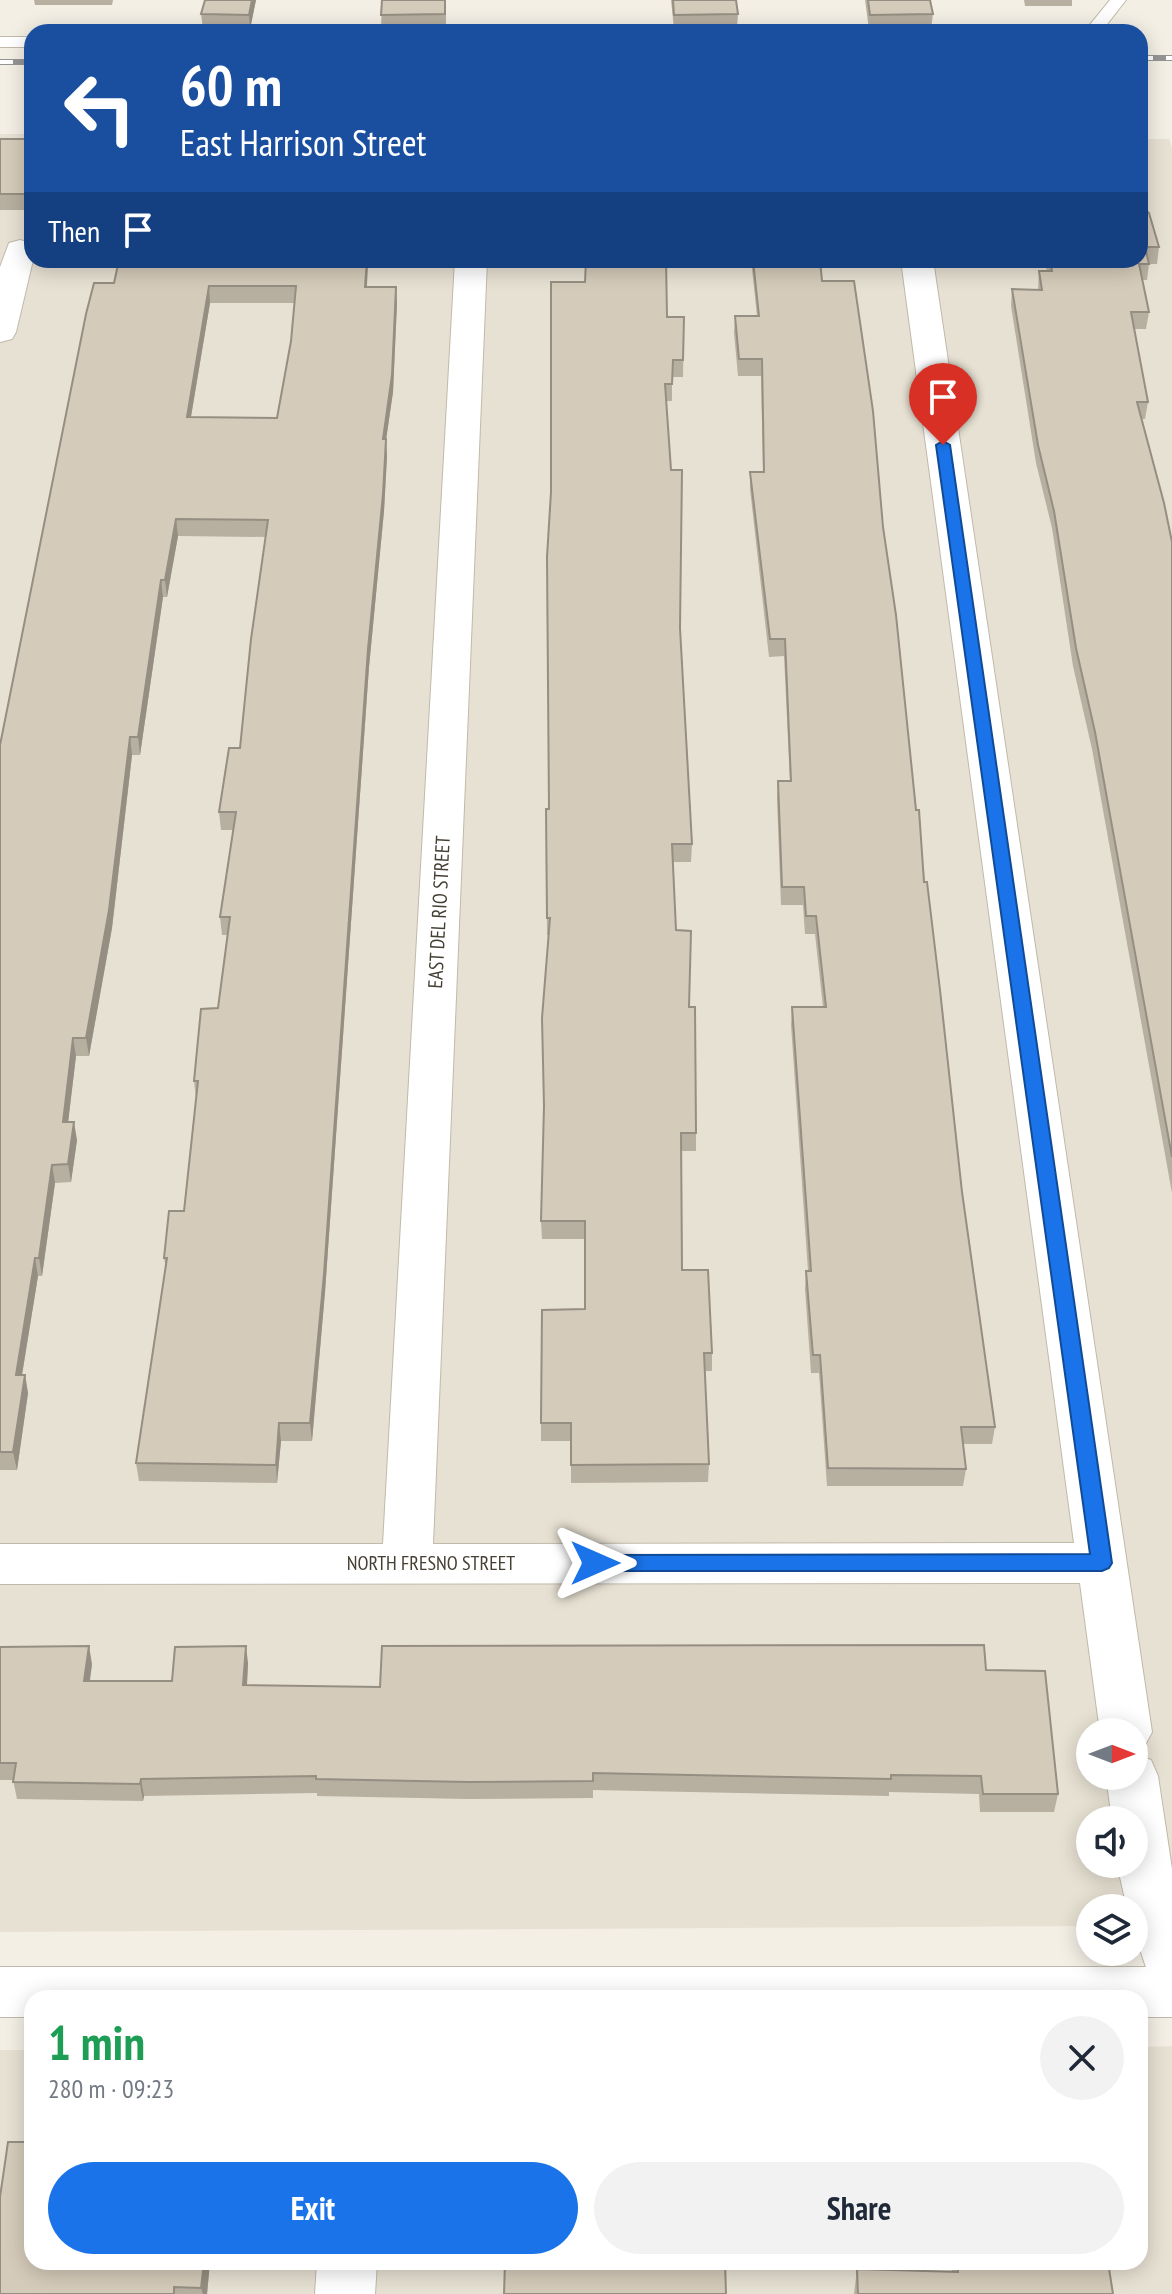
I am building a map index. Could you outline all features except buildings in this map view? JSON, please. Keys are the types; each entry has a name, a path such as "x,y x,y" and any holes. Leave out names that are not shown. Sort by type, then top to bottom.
{"street":[{"path":"0,332 17,250"},
{"name":"EAST DEL RIO STREET","path":"407,1563 471,268"},
{"path":"918,268 1124,1718"},
{"name":"NORTH FRESNO STREET","path":"0,1564 1102,1563"},
{"path":"1134,1790 1147,1883 1172,1968"},
{"path":"0,1992 24,1992"},
{"path":"1148,1992 1172,1992"},
{"path":"345,2294 346,2270"}],"lane":[{"path":"1100,24 1118,0"},
{"path":"0,42 24,42"}],"shaded area":[{"path":"0,134 24,134 24,268 1148,268 1148,139 1169,139 1172,148 1172,1926 1148,1915 1148,1894 1076,1894 1076,1926 0,1932"},
{"path":"1172,2046 1172,2294 0,2294 0,2050 24,2050 24,2270 1148,2270 1148,2047"}],"railway":[{"path":"1148,58 1172,58"},
{"path":"0,62 24,62"}],"route":[{"path":"595,1563 1102,1563 943,445"}]}
